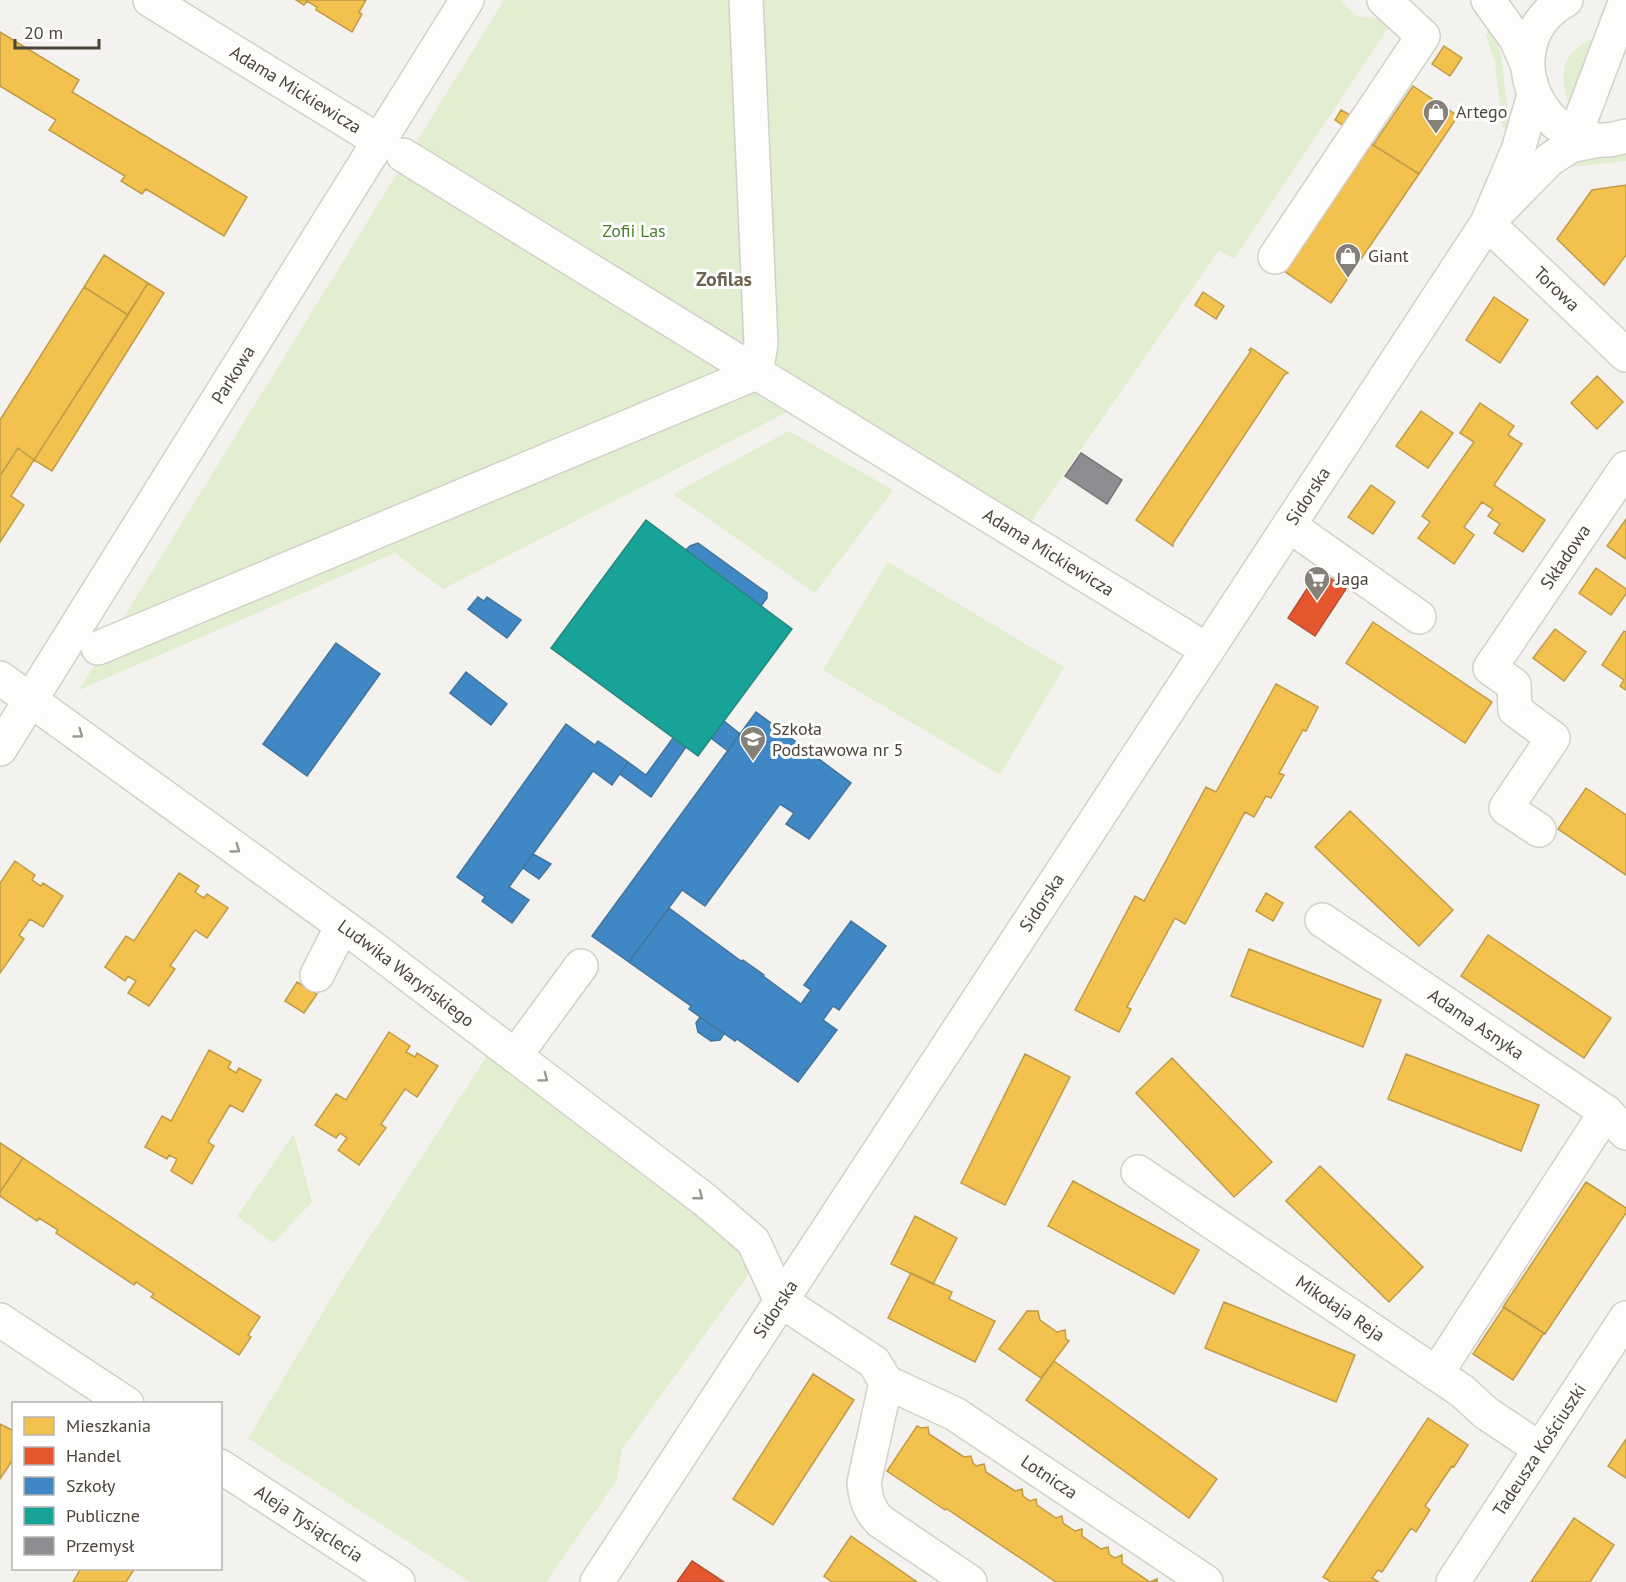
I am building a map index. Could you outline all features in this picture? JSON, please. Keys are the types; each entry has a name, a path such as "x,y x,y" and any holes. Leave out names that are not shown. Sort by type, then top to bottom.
{"street":[{"name":"Adama Mickiewicza","path":"150,0 1207,650"},
{"name":"Parkowa","path":"0,749 391,148 467,0"},
{"path":"98,648 756,373 761,344 746,0"},
{"path":"1275,257 1423,36 1384,0"},
{"path":"1488,0 1516,39 1527,64"},
{"path":"1566,0 1541,22 1532,42 1527,64 1528,77 1534,95 1549,118 1600,137 1626,0"},
{"name":"Sidorska","path":"597,1582 1487,223 1518,150 1534,95"},
{"name":"Sidorska","path":"1487,223 1549,160 1570,146 1600,137"},
{"name":"Torowa","path":"1487,223 1626,355"},
{"name":"Składowa","path":"1539,830 1506,808 1553,738 1515,710 1514,685 1490,668 1626,468"},
{"path":"1290,526 1419,617"},
{"name":"Ludwika Waryńskiego","path":"0,678 342,926 705,1200 753,1241 782,1301"},
{"name":"Adama Asnyka","path":"1322,920 1616,1123"},
{"path":"317,975 342,926"},
{"path":"515,1056 581,966"},
{"path":"1436,1374 1616,1123"},
{"name":"Mikołaja Reja","path":"1138,1172 1436,1374 1486,1413 1540,1449"},
{"name":"Lotnicza","path":"782,1301 874,1362 886,1382 955,1414 1206,1582"},
{"name":"Tadeusza Kościuszki","path":"1453,1582 1626,1318"},
{"path":"0,1320 123,1402"},
{"path":"886,1382 864,1483 870,1512 970,1582"},
{"name":"Aleja Tysiąclecia","path":"222,1467 398,1582"}],"green space":[{"name":"Zofii Las","path":"504,0 1340,0 1357,16 1393,21 1234,259 1219,250 1028,526 795,408 443,589 395,553 79,690"},
{"path":"1489,30 1501,59 1509,116 1509,133 1502,126 1495,62 1486,36"},
{"path":"1594,38 1570,107 1564,85 1565,66 1575,50"},
{"path":"1626,148 1626,161 1563,168 1568,159"},
{"path":"789,431 893,490 815,593 673,494"},
{"path":"888,562 1064,667 1000,775 823,670"},
{"path":"496,1042 705,1200 746,1258 748,1275 622,1449 617,1480 546,1582 470,1582 248,1438 344,1277"},
{"path":"294,1134 312,1202 273,1243 237,1216"}],"building: Mieszkania":[{"path":"296,0 366,0 359,12 362,14 352,32 316,10 317,7 307,1 304,5"},
{"path":"0,32 79,80 72,92 247,197 224,236 146,189 142,194 121,181 125,176 49,130 56,120 0,86"},
{"path":"1444,46 1462,58 1450,76 1432,64"},
{"path":"1413,86 1458,116 1419,174 1373,145"},
{"path":"1341,110 1354,117 1347,128 1335,120"},
{"path":"1370,143 1419,174 1331,303 1284,271"},
{"path":"1626,185 1626,255 1604,285 1557,239 1592,190"},
{"path":"104,255 148,283 128,315 84,287"},
{"path":"148,283 164,293 52,471 34,460"},
{"path":"84,287 128,315 34,460 18,448 0,476 0,420"},
{"path":"1203,292 1224,306 1216,319 1195,305"},
{"path":"1494,297 1528,320 1500,363 1466,340"},
{"path":"1251,348 1288,373 1285,374 1173,546 1136,520"},
{"path":"1597,376 1623,402 1597,429 1571,403"},
{"path":"1480,403 1514,426 1508,435 1522,444 1494,485 1545,520 1523,552 1494,533 1500,524 1488,516 1493,509 1482,502 1464,527 1474,535 1454,564 1418,538 1430,522 1422,516 1474,442 1460,433"},
{"path":"1421,411 1453,433 1428,468 1396,446"},
{"path":"18,448 34,460 11,496 24,505 0,542 0,476"},
{"path":"1371,485 1395,502 1373,534 1348,517"},
{"path":"1626,519 1626,559 1607,546"},
{"path":"1596,568 1626,589 1626,594 1611,615 1579,593"},
{"path":"1373,622 1492,702 1465,743 1346,663"},
{"path":"1555,629 1586,652 1564,681 1533,658"},
{"path":"1624,631 1626,632 1626,690 1620,686 1624,680 1602,665"},
{"path":"1276,684 1318,707 1306,731 1303,730 1279,773 1284,775 1271,798 1266,796 1254,817 1245,812 1185,924 1175,918 1127,1007 1131,1009 1119,1032 1075,1010 1135,896 1144,901 1206,787 1216,792"},
{"path":"1586,788 1626,815 1626,875 1558,829"},
{"path":"1350,811 1453,910 1419,946 1315,847"},
{"path":"15,861 35,875 32,880 41,886 43,883 63,896 43,927 30,919 19,935 24,939 0,973 0,883"},
{"path":"179,873 199,886 195,892 204,898 207,894 228,908 207,938 195,930 170,966 175,969 149,1006 128,993 136,981 128,976 125,981 105,967 126,936 134,941"},
{"path":"1266,893 1283,903 1273,921 1256,911"},
{"path":"1488,935 1611,1018 1584,1058 1461,976"},
{"path":"1249,949 1381,1000 1363,1047 1231,996"},
{"path":"297,982 317,994 304,1013 285,1001"},
{"path":"389,1032 410,1046 406,1052 415,1057 417,1053 438,1066 417,1097 405,1089 381,1124 386,1128 359,1165 338,1150 347,1138 340,1133 336,1138 315,1125 336,1094 346,1100"},
{"path":"209,1050 231,1062 228,1068 236,1073 239,1068 261,1080 243,1112 230,1105 208,1142 214,1146 192,1184 171,1171 177,1159 169,1155 167,1159 145,1147 162,1116 171,1121"},
{"path":"1025,1054 1070,1077 1005,1205 961,1183"},
{"path":"1406,1054 1539,1105 1521,1151 1388,1099"},
{"path":"1172,1058 1272,1162 1234,1197 1136,1093"},
{"path":"0,1143 23,1158 0,1192"},
{"path":"23,1158 260,1317 239,1355 151,1297 154,1294 136,1282 134,1285 56,1233 58,1230 39,1218 37,1221 0,1196 0,1192"},
{"path":"1320,1166 1423,1267 1389,1302 1286,1201"},
{"path":"1073,1181 1199,1250 1174,1294 1048,1226"},
{"path":"1586,1182 1626,1208 1626,1213 1545,1334 1503,1307"},
{"path":"915,1216 957,1238 933,1284 891,1264"},
{"path":"911,1273 952,1292 949,1299 995,1321 975,1362 888,1318"},
{"path":"1224,1302 1355,1355 1336,1402 1205,1348"},
{"path":"1504,1307 1544,1333 1513,1380 1473,1354"},
{"path":"1027,1311 1038,1311 1040,1320 1057,1332 1065,1330 1066,1339 1069,1341 1041,1378 999,1349"},
{"path":"1054,1361 1217,1479 1189,1518 1026,1400"},
{"path":"813,1374 854,1400 773,1525 733,1499"},
{"path":"1428,1418 1468,1445 1425,1506 1430,1510 1416,1532 1411,1528 1382,1572 1378,1570 1372,1578 1379,1582 1331,1582 1323,1577"},
{"path":"0,1424 12,1430 12,1461 0,1479"},
{"path":"917,1426 928,1427 929,1434 964,1457 971,1456 976,1466 984,1464 986,1472 1015,1491 1022,1489 1023,1496 1030,1501 1036,1499 1037,1505 1056,1518 1062,1516 1063,1523 1075,1531 1082,1529 1082,1536 1101,1549 1108,1547 1109,1554 1115,1558 1122,1555 1122,1563 1150,1582 1056,1582 947,1509 945,1510 887,1471"},
{"path":"1626,1439 1626,1478 1608,1466"},
{"path":"1574,1518 1614,1545 1590,1582 1531,1582"},
{"path":"851,1536 917,1582 832,1582 824,1576"},
{"path":"80,1570 134,1570 126,1582 73,1582"}],"building: Handel":[{"path":"1319,570 1346,589 1315,636 1288,618"},
{"path":"692,1561 724,1582 677,1582"}],"building: Szkoły":[{"path":"698,543 767,593 767,598 761,606 686,550"},
{"path":"478,597 484,601 487,597 521,620 507,638 468,609"},
{"path":"336,643 380,674 307,776 263,744"},
{"path":"466,672 507,704 491,725 450,693"},
{"path":"756,712 851,783 809,839 786,824 794,813 780,804 705,906 682,890 629,962 592,936"},
{"path":"724,721 740,734 728,751 711,738"},
{"path":"566,724 595,745 598,741 628,762 612,785 593,771 509,887 529,900 512,923 482,901 485,897 457,877"},
{"path":"673,738 686,747 651,797 620,774 628,762 646,775"},
{"path":"533,854 551,864 539,879 523,868"},
{"path":"669,908 801,1004 811,990 804,985 851,921 886,946 839,1010 833,1006 823,1020 837,1030 798,1082 737,1039 735,1041 700,1017 689,1009 691,1006 629,962"},
{"path":"700,1017 724,1034 720,1040 711,1041 698,1032 696,1023"}],"building: Publiczne":[{"path":"646,520 792,629 698,756 551,648"}],"building: Przemysł":[{"path":"1081,453 1122,480 1107,504 1065,476"}],"place":[{"name":"Artego","path":"1436,135"},
{"name":"Giant","path":"1348,279"},
{"name":"Jaga","path":"1317,602"},
{"name":"Szkoła Podstawowa nr 5","path":"753,762"}],"district":[{"name":"Zofilas","path":"724,279"}]}
